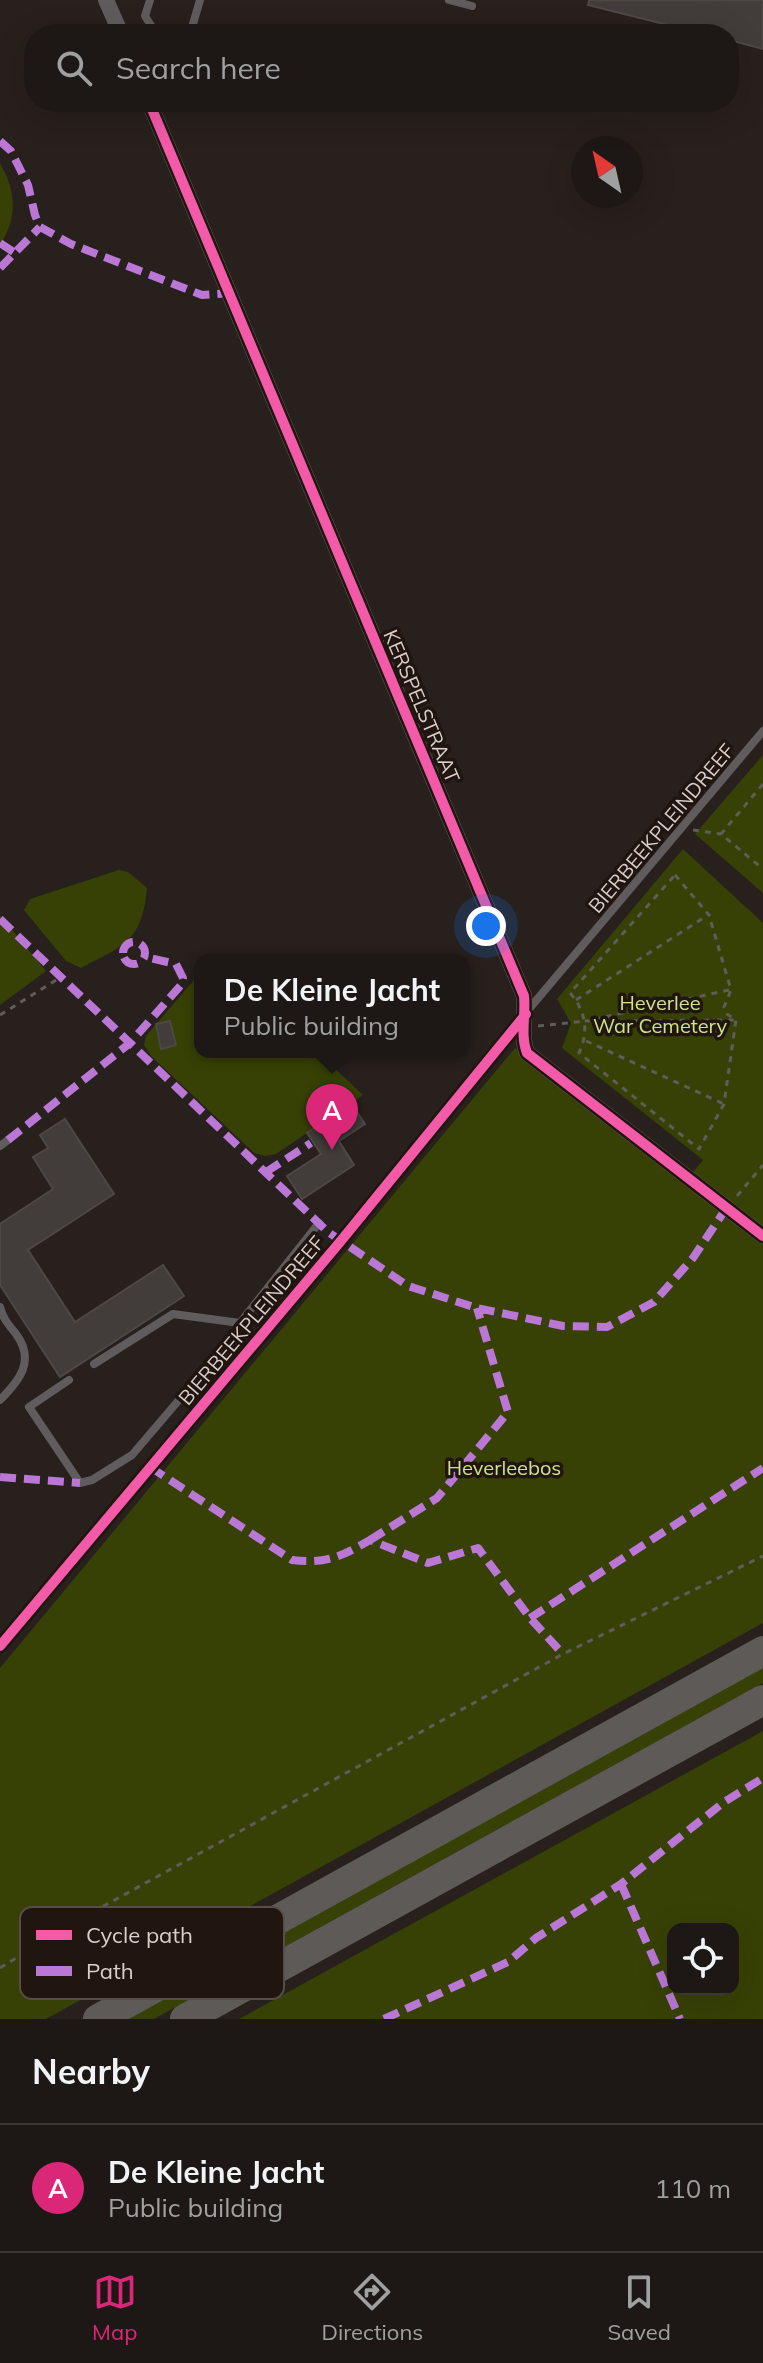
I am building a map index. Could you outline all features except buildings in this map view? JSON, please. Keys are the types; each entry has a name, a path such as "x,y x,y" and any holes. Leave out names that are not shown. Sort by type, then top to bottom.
{"highway":[{"path":"284,1916 763,1651"},
{"path":"284,1964 763,1700"},
{"path":"98,2019 134,1999"},
{"path":"185,2019 221,1999"}],"street":[{"path":"106,0 117,24"},
{"name":"KERSPELSTRAAT","path":"153,112 524,996 523,1042 527,1053 763,1236"}],"lane":[{"path":"150,0 145,16 150,24"},
{"path":"193,24 200,0"},
{"path":"449,0 472,6"},
{"name":"BIERBEEKPLEINDREEF","path":"0,1646 350,1231 763,731"},
{"path":"69,1380 29,1407 80,1483 92,1480 132,1455 237,1332 240,1323 319,1223"},
{"path":"0,1307 2,1320 18,1336 26,1359 24,1373 0,1400"},
{"path":"94,1364 173,1314 240,1323"}],"path":[{"path":"721,834 763,784"},
{"path":"682,829 721,834 763,869"},
{"path":"675,875 709,915 731,990 724,1007 727,1014 736,1020 724,1104 699,1149 579,1053 585,1040 586,1021 570,993 675,875"},
{"path":"576,1000 709,915"},
{"path":"0,1015 61,977"},
{"path":"586,1021 731,990"},
{"path":"525,1021 736,1020"},
{"path":"585,1040 724,1104"},
{"path":"727,1207 763,1165"},
{"path":"102,1907 563,1654 763,1556"},
{"path":"0,1968 20,1956"}],"green space":[{"path":"0,163 13,204 10,224 0,245"},
{"path":"763,755 763,893 695,834"},
{"name":"Heverleebos","path":"683,849 763,923 763,1623 249,1907 20,1907 20,1999 82,1999 46,2019 0,2019 0,1668 515,1048 683,1184 703,1160 562,1048 571,1023 557,999"},
{"path":"119,870 128,872 147,888 141,920 135,931 119,947 81,968 66,961 24,910 30,899"},
{"path":"0,915 46,971 0,1005"},
{"path":"194,980 194,1058 323,1058 363,1095 276,1154 265,1156 254,1153 151,1056 144,1045 146,1036"},
{"path":"763,1668 763,1683 284,1947 284,1933"},
{"path":"763,1731 763,2019 239,2019 275,1999 284,1999 284,1994"},
{"path":"164,1999 190,1999 154,2019 128,2019"}],"marked path":[{"path":"0,141 11,151 28,185 40,227 71,244 202,295 230,293"},
{"path":"0,268 40,227"},
{"path":"0,243 15,253"},
{"path":"0,919 328,1232 408,1286 477,1308 563,1326 607,1327 654,1302 693,1258 727,1207"},
{"path":"134,942 142,945 145,953 142,961 134,964 126,961 123,953 126,945 134,942"},
{"path":"8,1140 130,1043 181,985 183,978 176,964 145,957"},
{"path":"266,1172 311,1143"},
{"path":"370,1540 437,1498 508,1412 477,1308"},
{"path":"150,1467 292,1560 332,1558 370,1540 428,1563 478,1548 530,1618 563,1654"},
{"path":"530,1618 763,1468"},
{"path":"0,1477 80,1483"},
{"path":"384,2019 508,1962 536,1938 621,1884 724,1802 763,1778"},
{"path":"621,1884 680,2019"}],"cycle path":[{"path":"153,112 524,996 527,1053 763,1236"},
{"path":"0,1646 340,1242 526,1014"}],"place":[{"name":"De Kleine Jacht","path":"332,1150"}],"park label":[{"name":"Heverlee War Cemetery","path":"660,1014"}]}
